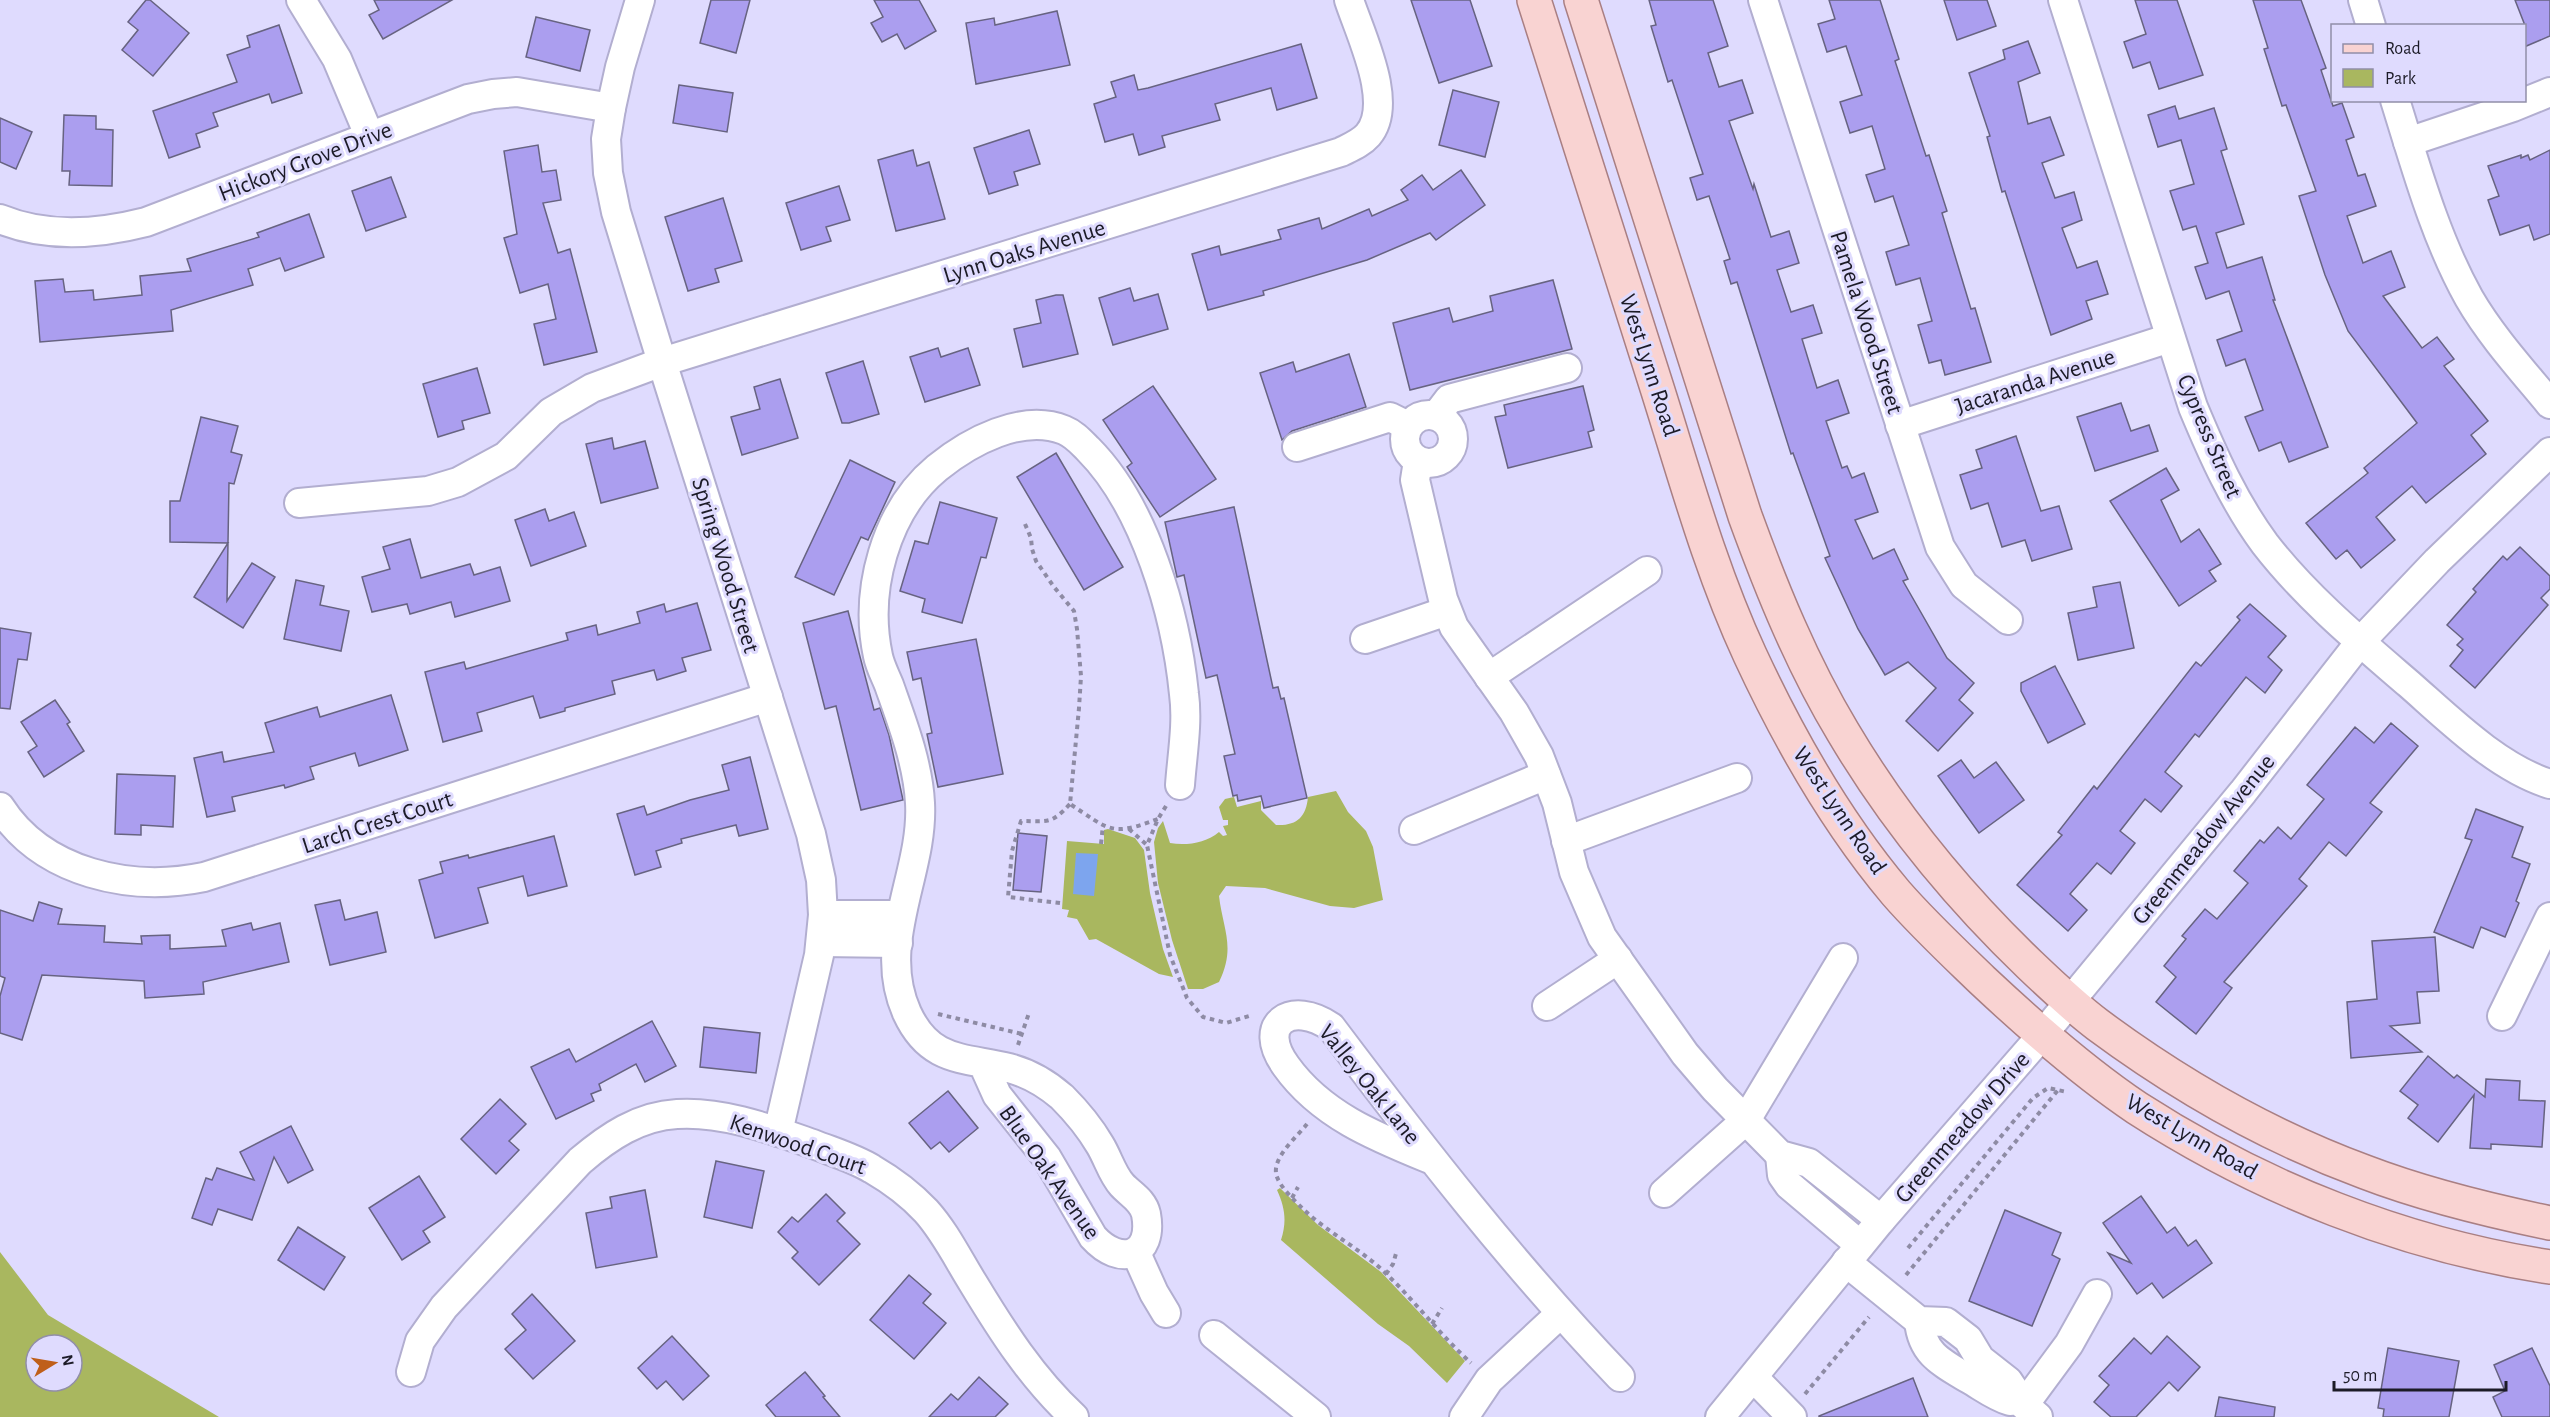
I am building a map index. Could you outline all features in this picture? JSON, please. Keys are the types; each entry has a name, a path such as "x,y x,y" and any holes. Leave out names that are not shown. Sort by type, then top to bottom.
{"main road":[{"name":"West Lynn Road","path":"1534,0 1711,556 1750,654 1796,746 1856,841 1883,875 1938,938 2043,1034 2135,1106 2200,1145 2260,1177 2325,1205 2432,1242 2506,1260 2550,1267"},
{"name":"West Lynn Road","path":"1581,0 1745,516 1769,580 1795,641 1842,731 1876,784 1918,841 1965,898 2002,937 2070,1001 2098,1024 2175,1077 2294,1142 2365,1172 2484,1209 2550,1223"}],"street":[{"path":"301,0 337,59 369,135"},
{"name":"Spring Wood Street","path":"640,0 620,67 606,139 608,173 616,212 811,834 821,880 822,929 778,1132"},
{"name":"Lynn Oaks Avenue","path":"299,503 429,491 458,482 506,456 551,412 582,394 662,362 1341,152 1369,134 1375,123 1379,101 1376,82 1349,0"},
{"name":"Pamela Wood Street","path":"1763,0 1940,547 1964,585 2008,620"},
{"name":"Cypress Street","path":"2062,0 2193,407 2220,472 2245,514 2296,582 2360,642 2492,754 2550,784"},
{"path":"2363,0 2370,24"},
{"name":"Hickory Grove Drive","path":"0,219 46,231 100,231 125,227 178,212 369,135 468,99 493,94 517,92 611,108"},
{"path":"2408,142 2514,107 2550,92"},
{"path":"2396,102 2447,252 2469,299 2550,404"},
{"name":"Jacaranda Avenue","path":"1900,425 2170,338"},
{"path":"1436,416 1449,399 1568,368"},
{"path":"1436,416 1449,425 1453,441 1451,449 1441,461 1434,464 1418,461 1411,456 1404,442 1408,426 1420,417 1436,416"},
{"path":"1297,447 1390,417 1408,426"},
{"name":"Blue Oak Avenue","path":"997,1066 998,1095 1047,1158 1093,1238 1104,1249 1129,1255 1136,1253 1144,1245 1146,1232 1144,1207 1118,1181 1101,1145 1073,1109 1038,1080 997,1066 959,1060 934,1048 917,1030 906,1011 900,991 896,968 900,915 919,837 920,801 913,759 878,657 874,596 879,567 900,514 917,487 938,467 978,441 1022,427 1042,425 1061,429 1075,436 1100,461 1115,482 1144,534 1163,587 1185,697 1180,785"},
{"name":"Greenmeadow Avenue","path":"2043,1034 2243,792 2360,642 2437,561 2550,452"},
{"path":"1418,461 1415,480 1447,611 1454,627 1514,712 1539,756 1557,803 1574,872 1602,937 1685,1054 1715,1089 1780,1155 1782,1175 1789,1185 1919,1321 1921,1337 1929,1350 1954,1372 1994,1395 2031,1411"},
{"path":"1489,676 1647,571"},
{"path":"1365,639 1447,611"},
{"name":"Larch Crest Court","path":"0,807 6,817 36,845 62,863 94,874 122,880 153,884 176,883 204,877 768,697"},
{"path":"1414,830 1546,776"},
{"path":"1566,841 1737,778"},
{"path":"822,929 900,915"},
{"path":"2502,1016 2550,917"},
{"path":"822,929 898,944"},
{"path":"1664,1193 1746,1120 1842,958"},
{"path":"1547,1006 1618,959"},
{"name":"Valley Oak Lane","path":"1430,1159 1371,1134 1316,1099 1302,1086 1275,1048 1275,1028 1279,1022 1298,1014 1317,1018 1330,1027 1430,1159 1560,1314 1620,1377"},
{"name":"Greenmeadow Drive","path":"1720,1417 1881,1220 2043,1034"},
{"name":"Kenwood Court","path":"411,1372 420,1341 444,1307 580,1161 604,1140 632,1125 676,1114 707,1115 729,1118 778,1132 847,1156 872,1169 905,1192 926,1211 945,1236 1012,1347 1050,1393 1074,1417"},
{"name":"Greenmeadow Drive","path":"1780,1155 1809,1163 1881,1220"},
{"path":"1136,1253 1166,1313"},
{"path":"2031,1411 2097,1294"},
{"path":"1464,1417 1489,1380 1560,1314"},
{"path":"1919,1321 1946,1322 1968,1339 1980,1359 2008,1381 2031,1411"},
{"path":"1214,1335 1316,1417"},
{"path":"1954,1372 1962,1372 1970,1367 1973,1357 1972,1345"},
{"path":"1754,1378 1790,1415"}],"path":[{"path":"1024,524 1031,538 1036,561 1074,611 1081,676 1070,804 1058,818 1021,821 1012,851 1008,897 1060,903"},
{"path":"1180,785 1158,819 1147,845 1170,955 1187,998 1203,1017 1226,1023 1249,1016"},
{"path":"1070,804 1103,825 1119,830 1158,819"},
{"path":"1101,844 1103,825"},
{"path":"1129,829 1147,845"},
{"path":"997,1066 1022,1034 1029,1013"},
{"path":"937,1014 1022,1034"},
{"path":"1908,1248 2033,1098 2048,1088 2068,1092"},
{"path":"1906,1275 2058,1090"},
{"path":"1294,1141 1276,1165 1277,1177 1292,1198 1311,1216 1361,1252 1386,1274 1468,1360"},
{"path":"1292,1198 1298,1187"},
{"path":"1386,1274 1393,1264 1397,1250"},
{"path":"1432,1324 1442,1308"},
{"path":"1790,1415 1869,1317"}],"green space":[{"path":"1336,791 1348,812 1366,831 1373,847 1383,900 1354,908 1330,906 1265,888 1226,886 1219,896 1228,948 1224,970 1219,982 1203,989 1188,989 1172,940 1158,883 1154,842 1158,828 1163,821 1170,843 1196,843 1219,832 1223,836 1227,835 1223,826 1228,825 1228,820 1223,820 1219,807 1225,799 1234,797 1237,807 1261,801 1261,810 1276,825 1283,825 1295,822 1303,815 1308,797"},
{"path":"1108,829 1135,838 1144,850 1150,893 1163,949 1173,977 1159,974 1096,939 1089,940 1077,919 1067,917 1069,910 1062,909 1067,841 1104,844 1104,830"},
{"path":"1280,1188 1318,1225 1381,1272 1465,1361 1447,1383 1409,1346 1378,1324 1281,1240 1284,1221 1282,1203 1277,1190"},
{"path":"0,1252 48,1315 78,1333 24,1333 24,1393 84,1393 84,1336 219,1417 0,1417"}],"water":[{"path":"1076,853 1098,854 1094,896 1073,894"}],"building":[{"path":"146,0 150,0 189,33 153,76 122,50 138,30 128,22"},
{"path":"374,0 452,0 383,39 369,15 379,10"},
{"path":"711,0 750,0 736,53 700,43"},
{"path":"874,0 919,0 936,31 905,49 897,34 882,42 871,23 883,17"},
{"path":"1411,0 1470,0 1492,66 1439,83"},
{"path":"1649,0 1713,0 1728,46 1708,53 1719,87 1742,80 1753,113 1729,121 1753,189 1754,184 1771,237 1789,231 1799,263 1777,270 1791,312 1813,305 1822,333 1802,339 1817,388 1838,380 1849,413 1826,421 1842,468 1847,466 1852,478 1864,473 1878,512 1855,520 1873,559 1894,549 1908,579 1903,581 1947,658 1974,683 1959,700 1973,713 1938,751 1906,721 1936,688 1908,662 1885,675 1858,629 1825,558 1830,556 1793,453 1791,454 1737,282 1731,284 1724,261 1730,259 1709,196 1697,200 1690,178 1703,174 1672,80 1668,82 1651,26 1656,25"},
{"path":"1829,0 1880,0 1899,59 1895,61 1926,156 1929,155 1947,211 1942,213 1971,309 1975,308 1991,362 1945,375 1941,360 1929,363 1918,325 1932,321 1920,278 1896,285 1886,252 1909,245 1893,196 1875,202 1866,175 1885,169 1872,126 1850,133 1840,102 1862,95 1846,46 1827,52 1818,24 1835,19"},
{"path":"1944,0 1987,0 1996,26 1957,40"},
{"path":"2135,0 2177,0 2203,75 2159,89 2150,62 2133,68 2124,42 2146,34"},
{"path":"2253,0 2301,0 2326,68 2321,70 2331,102 2333,106 2342,103 2354,137 2346,140 2358,176 2365,174 2376,206 2347,216 2363,263 2391,251 2405,287 2383,296 2422,348 2437,337 2454,359 2444,366 2488,421 2471,435 2486,454 2426,503 2412,486 2376,517 2395,540 2361,568 2347,550 2336,559 2306,523 2368,473 2364,468 2417,423 2348,331 2325,275 2299,196 2316,191 2286,105 2282,106 2264,49 2268,48"},
{"path":"2515,0 2550,0 2550,36 2526,46 2526,24"},
{"path":"1057,11 1070,65 976,84 966,23 994,18 995,25"},
{"path":"536,17 590,30 580,71 526,57"},
{"path":"279,25 302,93 272,103 269,94 213,113 218,126 196,134 200,147 169,158 153,111 237,82 227,55 250,47 247,36"},
{"path":"2028,41 2040,73 2018,82 2028,124 2050,117 2064,155 2042,163 2055,198 2074,192 2082,220 2062,228 2077,268 2097,261 2108,294 2086,301 2092,319 2051,335 2005,191 2002,192 1987,137 1990,136 1969,73 2005,59 2003,50"},
{"path":"1301,44 1317,98 1277,110 1271,88 1215,104 1220,120 1162,136 1165,147 1139,155 1133,134 1105,142 1094,104 1116,97 1111,82 1134,75 1138,90 1148,88"},
{"path":"679,85 733,93 727,132 673,123"},
{"path":"1453,90 1499,102 1485,157 1439,145"},
{"path":"2175,106 2179,119 2214,108 2227,149 2221,151 2244,224 2216,233 2227,268 2262,257 2275,300 2273,300 2328,447 2289,462 2281,442 2259,451 2245,417 2263,410 2245,359 2226,366 2217,340 2242,331 2229,291 2206,299 2195,267 2208,263 2196,226 2183,230 2170,191 2194,184 2181,140 2158,147 2148,115"},
{"path":"64,115 96,116 96,129 113,130 112,186 69,185 70,171 62,171"},
{"path":"0,118 32,132 16,169 0,162"},
{"path":"1029,130 1040,164 1014,172 1018,185 989,194 974,148"},
{"path":"538,145 542,172 556,170 561,200 543,203 558,253 570,249 597,352 544,365 534,324 556,319 548,284 520,293 504,238 517,234 504,151"},
{"path":"913,150 917,166 929,162 945,219 896,231 878,160"},
{"path":"2550,150 2550,234 2534,240 2529,225 2500,235 2488,200 2499,196 2488,166 2521,155 2521,158 2528,155 2530,160"},
{"path":"1461,170 1485,205 1436,240 1430,233 1367,260 1263,291 1264,295 1208,310 1192,254 1219,246 1221,255 1281,239 1278,230 1319,218 1322,229 1369,209 1372,216 1408,200 1401,190 1422,175 1433,190"},
{"path":"391,177 406,217 366,231 352,191"},
{"path":"839,186 850,220 826,227 831,241 801,250 786,203"},
{"path":"723,198 742,261 715,269 719,282 688,291 665,217"},
{"path":"309,214 324,257 285,271 280,258 248,269 253,285 171,310 173,331 40,342 35,281 63,279 65,292 93,290 94,300 142,295 140,276 191,271 187,259 259,237 257,233"},
{"path":"1553,280 1572,349 1410,390 1393,323 1449,308 1453,322 1493,311 1490,296"},
{"path":"1130,288 1134,301 1158,294 1168,329 1113,345 1099,298"},
{"path":"1063,295 1078,354 1023,367 1014,329 1041,323 1036,300"},
{"path":"938,348 941,357 968,348 980,385 925,402 910,357"},
{"path":"1349,354 1366,407 1292,431 1282,440 1260,373 1293,362 1296,372"},
{"path":"863,361 879,414 842,423 826,373"},
{"path":"477,368 490,413 462,421 464,429 438,437 423,384"},
{"path":"780,379 798,438 742,455 731,417 760,409 754,387"},
{"path":"1153,386 1216,479 1160,517 1127,467 1132,463 1103,420"},
{"path":"1583,386 1594,430 1588,432 1592,447 1508,468 1495,417 1506,415 1504,405"},
{"path":"2121,403 2131,431 2149,425 2158,451 2095,471 2077,417"},
{"path":"201,417 238,426 231,452 242,455 234,484 229,483 228,543 170,542 170,501 180,501"},
{"path":"2016,436 2041,511 2059,506 2072,549 2032,561 2025,540 2002,547 1988,503 1971,509 1960,475 1982,468 1976,450"},
{"path":"612,438 614,449 645,441 658,488 601,503 586,444"},
{"path":"1056,453 1123,567 1084,590 1017,477"},
{"path":"850,460 895,482 868,540 861,537 834,595 795,577"},
{"path":"2166,468 2179,490 2161,500 2181,542 2199,529 2221,564 2209,571 2216,581 2179,606 2110,501"},
{"path":"940,502 997,518 986,558 981,557 962,623 922,612 925,599 900,591 915,541 928,544"},
{"path":"1234,507 1273,688 1278,687 1281,699 1284,698 1307,798 1264,808 1261,796 1238,801 1237,795 1233,796 1224,756 1235,754 1217,675 1206,678 1184,575 1177,577 1165,522"},
{"path":"545,509 549,521 574,512 586,546 531,566 515,520"},
{"path":"410,539 421,578 470,564 474,575 500,567 510,601 455,617 451,602 410,614 407,604 372,612 362,577 390,569 383,547"},
{"path":"228,543 227,601 252,563 275,577 243,628 194,597"},
{"path":"2520,547 2550,576 2550,589 2541,598 2548,605 2475,688 2450,666 2463,650 2457,645 2463,639 2447,625 2476,592 2473,589 2503,556 2507,560"},
{"path":"296,580 324,586 320,605 349,611 341,651 284,639"},
{"path":"2120,582 2134,648 2078,660 2068,613 2097,607 2093,587"},
{"path":"697,603 711,650 682,658 686,671 657,680 654,670 612,681 615,694 565,708 565,711 540,718 533,696 477,713 482,731 443,742 425,672 464,662 466,669 568,640 566,633 596,625 598,635 640,623 637,612 664,604 666,612"},
{"path":"2250,604 2286,636 2268,657 2282,670 2265,693 2246,677 2199,737 2195,734 2165,772 2182,786 2161,812 2145,799 2120,831 2135,843 2111,874 2097,863 2070,894 2087,910 2068,931 2017,885 2062,835 2058,832 2094,786 2097,789 2196,662 2201,666 2240,620 2237,617"},
{"path":"848,611 874,710 880,708 889,735 903,800 861,810 836,706 825,709 803,623"},
{"path":"0,628 31,633 27,660 18,659 10,709 0,708"},
{"path":"976,639 1003,774 938,787 927,734 932,733 921,678 913,680 907,652"},
{"path":"2055,666 2085,724 2048,743 2021,691 2021,683"},
{"path":"391,695 408,750 359,766 355,753 310,767 314,779 285,788 284,785 232,797 235,811 207,817 194,758 222,752 224,762 274,752 265,723 317,707 320,717"},
{"path":"55,700 70,722 67,724 84,751 44,777 28,752 37,746 21,722"},
{"path":"2391,723 2418,746 2370,803 2382,812 2346,856 2329,842 2299,879 2307,886 2224,982 2232,988 2196,1034 2156,1002 2176,977 2164,966 2186,939 2182,936 2205,909 2217,919 2248,883 2234,871 2260,840 2264,843 2278,827 2291,839 2324,799 2307,785 2355,727 2374,743"},
{"path":"750,757 768,829 739,836 736,825 681,839 682,843 656,851 661,867 635,875 617,814 644,806 647,815 690,800 729,790 722,765"},
{"path":"1961,760 1974,778 1996,762 2024,800 1979,833 1938,776"},
{"path":"117,774 175,776 173,827 141,825 141,835 115,834"},
{"path":"2476,809 2523,827 2512,857 2530,864 2516,901 2519,903 2505,937 2481,927 2473,948 2434,932 2472,840 2465,838"},
{"path":"1018,833 1047,836 1041,892 1013,890"},
{"path":"554,836 567,886 528,896 523,876 478,888 488,923 435,938 419,880 443,873 440,862 468,855 469,858"},
{"path":"340,900 345,920 377,912 386,952 330,965 315,905"},
{"path":"39,902 62,909 58,924 105,926 104,942 142,944 141,936 170,935 170,949 226,946 222,930 251,923 253,930 280,923 289,962 203,982 204,994 145,998 144,981 42,975 22,1040 0,1033 0,996 5,978 0,976 0,910 33,921"},
{"path":"2435,937 2439,991 2417,992 2420,1023 2390,1026 2422,1052 2351,1058 2347,1002 2377,999 2372,941"},
{"path":"652,1021 676,1066 645,1082 636,1064 599,1084 601,1090 591,1094 594,1101 556,1119 531,1067 569,1049 576,1062"},
{"path":"704,1027 760,1033 756,1073 700,1067"},
{"path":"2428,1056 2454,1078 2457,1075 2485,1097 2486,1079 2520,1081 2519,1100 2545,1101 2542,1147 2491,1144 2491,1149 2470,1148 2474,1095 2438,1142 2408,1118 2418,1105 2400,1091"},
{"path":"948,1091 978,1128 949,1152 940,1142 931,1149 909,1123"},
{"path":"500,1099 526,1124 509,1141 519,1150 496,1174 461,1139"},
{"path":"291,1126 313,1170 288,1183 274,1157 252,1220 218,1209 212,1225 192,1218 206,1178 212,1180 217,1168 254,1180 240,1152"},
{"path":"716,1161 764,1171 752,1228 704,1217"},
{"path":"419,1176 445,1217 423,1231 430,1242 402,1260 369,1208"},
{"path":"645,1190 657,1257 596,1268 586,1213 612,1208 610,1197"},
{"path":"826,1194 845,1213 837,1221 860,1244 819,1285 792,1258 798,1252 778,1232 792,1217 798,1222"},
{"path":"2141,1196 2167,1233 2175,1227 2188,1246 2196,1240 2212,1263 2163,1298 2152,1283 2137,1294 2108,1253 2131,1263 2103,1223"},
{"path":"2005,1210 2061,1233 2052,1255 2060,1259 2032,1326 1969,1301"},
{"path":"298,1227 345,1257 324,1290 278,1260"},
{"path":"909,1275 931,1294 923,1303 946,1323 914,1359 870,1320"},
{"path":"532,1294 575,1341 533,1379 505,1349 526,1330 512,1314"},
{"path":"672,1336 709,1376 683,1400 666,1381 657,1389 638,1368"},
{"path":"2167,1336 2200,1367 2178,1391 2169,1382 2136,1417 2111,1417 2094,1402 2109,1385 2099,1376 2134,1338 2151,1354"},
{"path":"2388,1348 2459,1361 2449,1417 2383,1417 2384,1409 2378,1408"},
{"path":"2532,1348 2550,1386 2550,1417 2502,1417 2493,1397 2505,1391 2494,1365"},
{"path":"805,1372 840,1417 776,1417 766,1405"},
{"path":"979,1377 1008,1404 995,1417 929,1417 951,1394 958,1400"},
{"path":"1913,1378 1928,1417 1819,1417 1819,1416"},
{"path":"2219,1397 2275,1407 2274,1417 2215,1417"}]}
